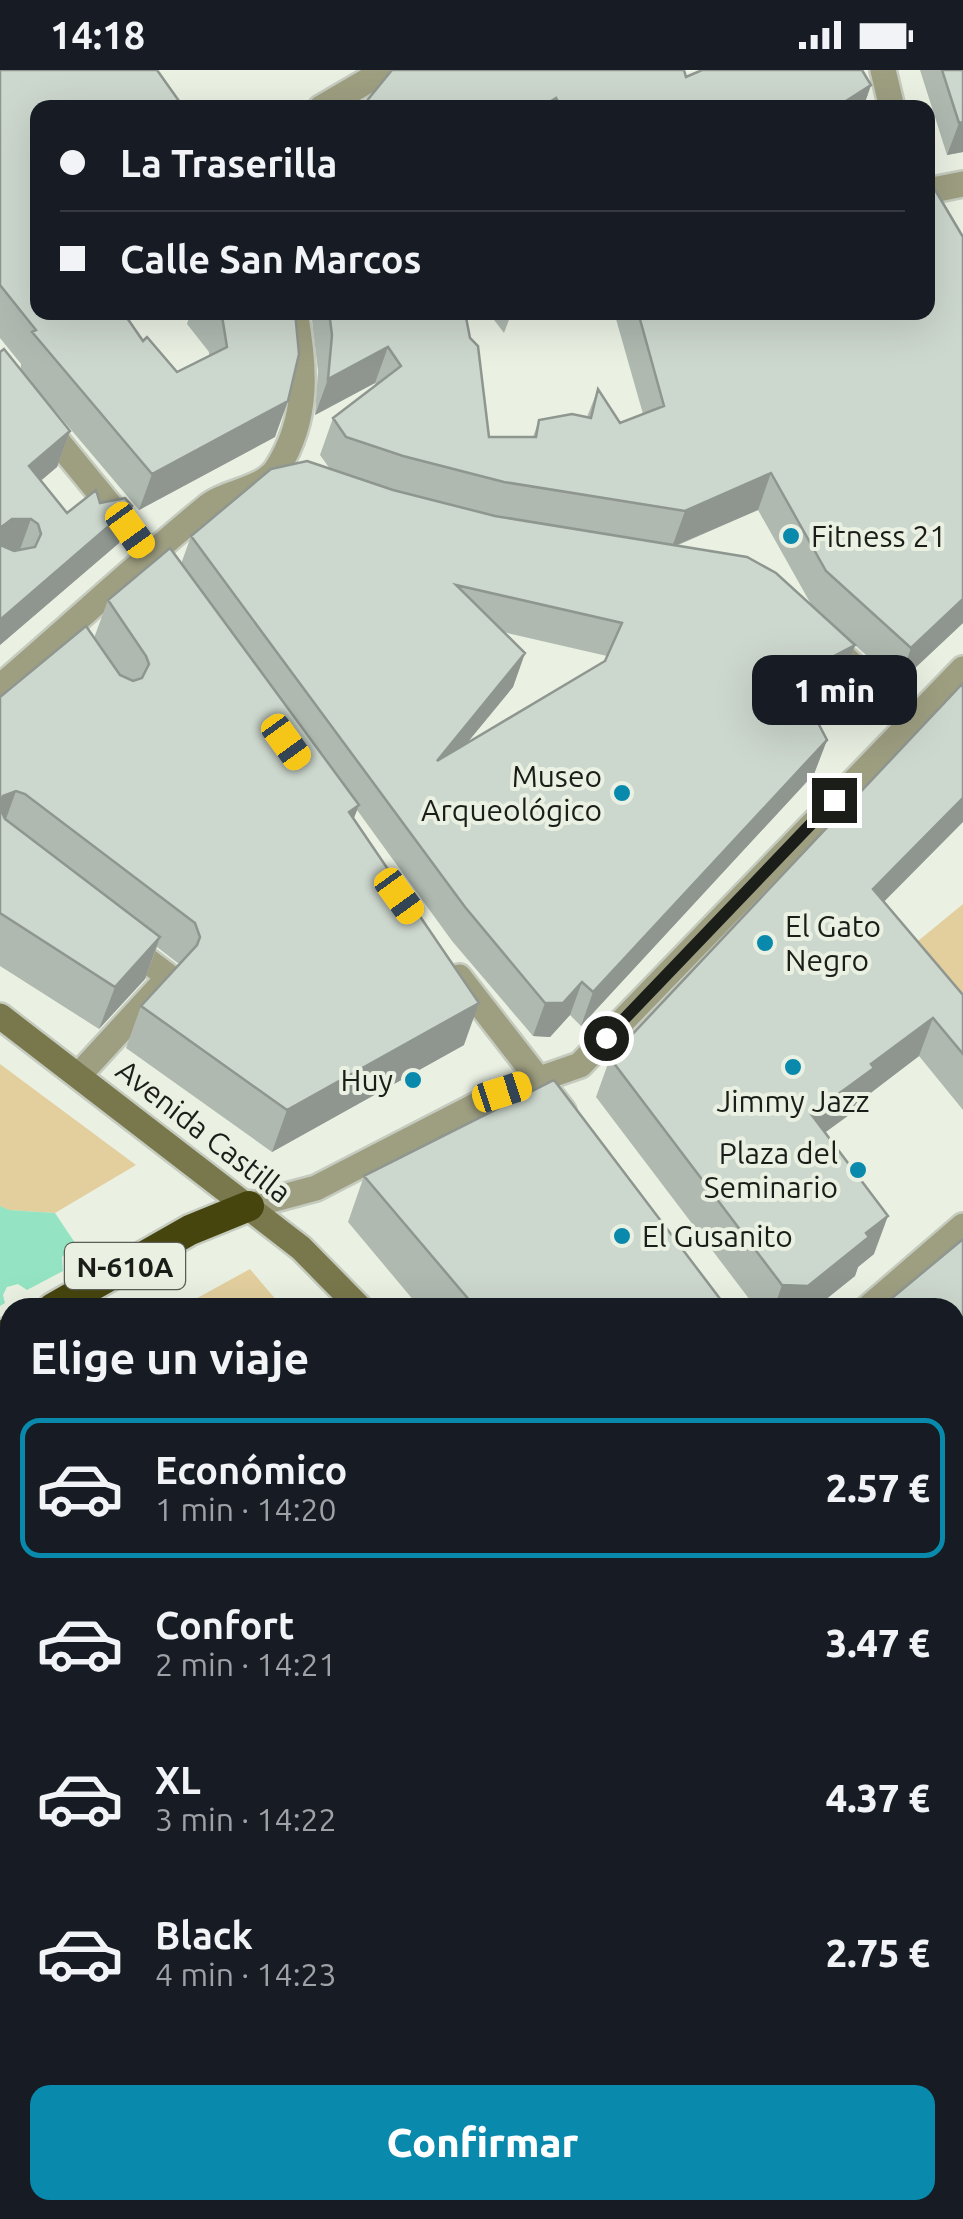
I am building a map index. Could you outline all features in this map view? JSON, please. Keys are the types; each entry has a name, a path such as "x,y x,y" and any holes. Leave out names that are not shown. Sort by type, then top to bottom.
{"highway":[{"name":"N-610A","path":"70,1298 198,1226 249,1206"}],"main road":[{"name":"Avenida Castilla","path":"0,1016 249,1206 301,1248 350,1298"}],"street":[{"path":"335,100 386,70"},
{"path":"883,70 890,100"},
{"path":"935,198 963,184"},
{"path":"0,687 70,639 148,555 214,501 286,474 305,377 296,320"},
{"path":"0,371 184,604"},
{"path":"802,619 912,720"},
{"path":"249,1206 316,1188 502,1092 580,1065 963,668"},
{"path":"80,1075 169,977 108,930"},
{"path":"442,954 579,1133"},
{"path":"880,1298 963,1226"}],"shaded area":[{"path":"963,904 963,1050 890,964"},
{"path":"0,1064 136,1165 55,1213 0,1206"},
{"path":"0,1206 55,1213 112,1298 0,1298"},
{"path":"250,1269 274,1298 197,1298"}],"pier":[{"path":"76,1249 89,1256 118,1298 4,1298 7,1287 18,1284 27,1290 63,1271 62,1257"}],"building":[{"path":"0,70 157,70 178,100 30,100 30,320 129,320 143,341 147,337 177,372 227,347 223,320 296,320 299,354 288,401 152,474 32,332 36,330 0,285"},
{"path":"392,70 684,70 686,77 702,70 862,70 871,85 848,100 368,100"},
{"path":"942,70 963,70 963,122 959,123"},
{"path":"935,190 963,237 963,599 911,648 826,571 771,473 685,511 504,482 346,437 333,418 401,366 388,347 328,379 330,320 467,320 470,338 478,346 489,437 536,437 539,420 572,414 591,418 598,389 620,423 664,406 640,320 935,320"},
{"path":"4,349 70,431 29,466 67,513 96,490 100,503 125,498 132,506 0,620 0,545 14,551 35,547 41,534 38,524 31,519 12,519 0,528 0,352"},
{"path":"307,461 393,490 495,516 747,557 776,573 855,645 794,677 827,740 593,992 582,982 563,1003 545,1003 465,907 191,536 271,469","holes":["456,585 622,623 605,661 437,761 525,653"]},
{"path":"170,548 359,805 349,812 479,1003 287,1110 141,1006 197,945 200,937 195,923 25,794 16,791 3,796 0,804 0,697 86,626 120,675 133,681 142,678 149,664 146,656 108,600"},
{"path":"963,683 963,798 873,889 963,995 963,1054 933,1018 811,1114 888,1216 866,1233 869,1237 808,1286 782,1285 610,1058"},
{"path":"0,808 5,819 160,937 115,987 0,913"},
{"path":"554,1080 719,1298 468,1298 364,1176"},
{"path":"963,1239 963,1298 892,1298"}],"place":[{"name":"Fitness 21","path":"791,536"},
{"name":"Museo Arqueológico","path":"622,793"},
{"name":"El Gato Negro","path":"765,943"},
{"name":"Jimmy Jazz","path":"793,1067"},
{"name":"Huy","path":"413,1080"},
{"name":"Plaza del Seminario","path":"858,1170"},
{"name":"El Gusanito","path":"622,1236"}],"route":[{"path":"606,1038 834,800"}]}
